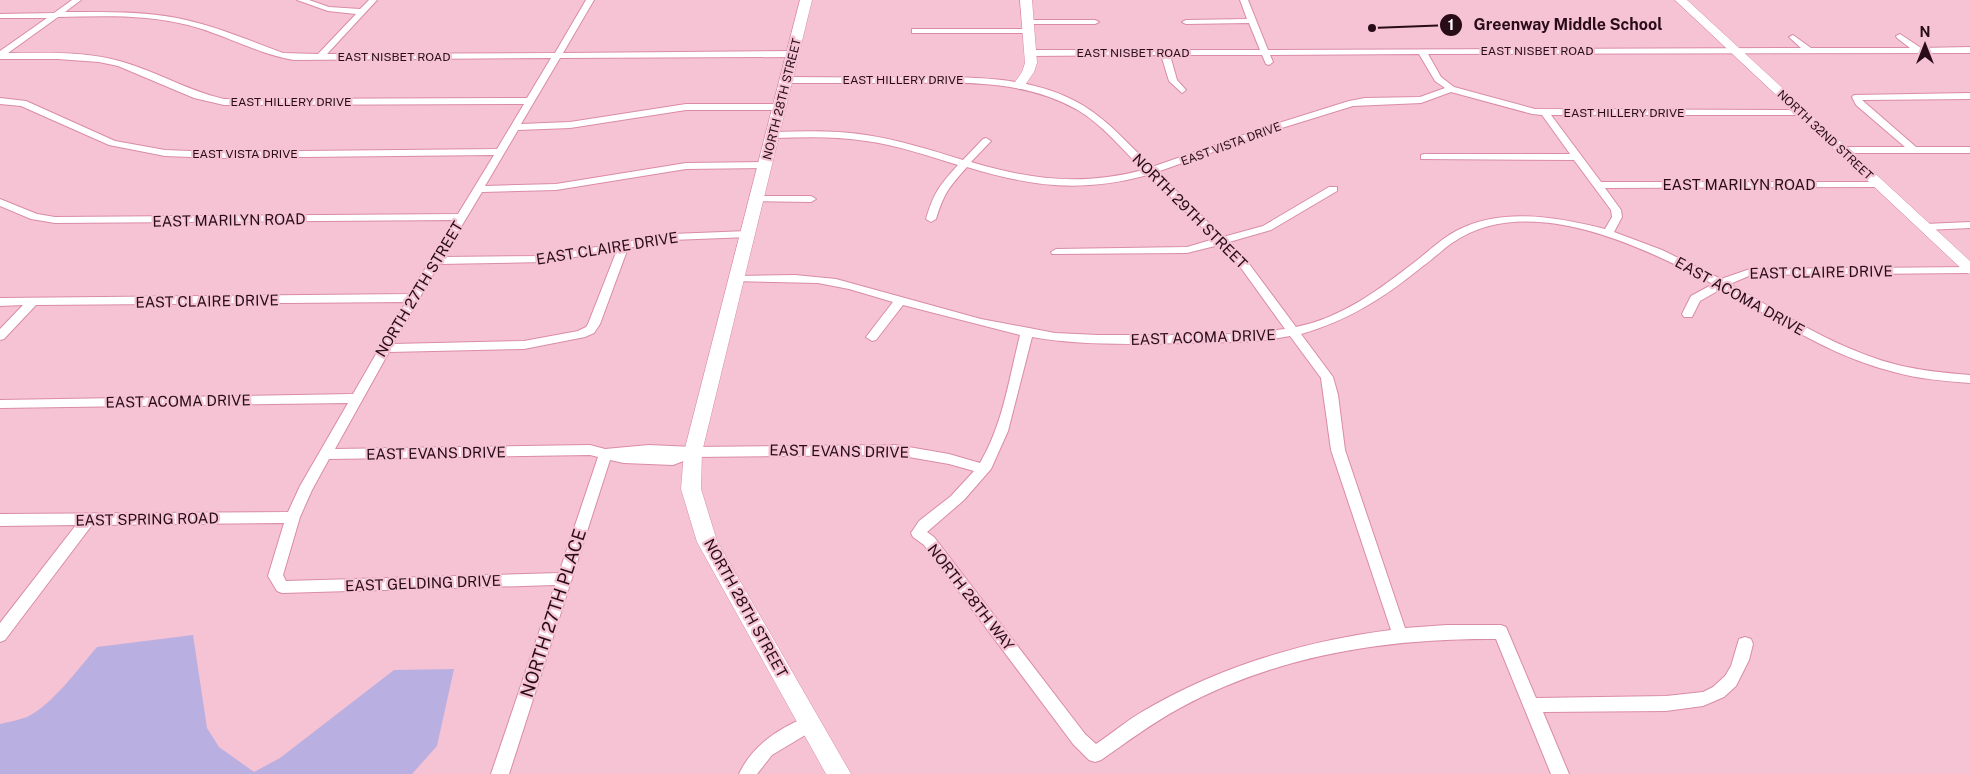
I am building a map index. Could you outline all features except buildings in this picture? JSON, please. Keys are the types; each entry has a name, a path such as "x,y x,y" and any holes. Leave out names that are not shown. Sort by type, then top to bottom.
{"street":[{"path":"0,56 77,0"},
{"path":"302,0 340,11 362,12"},
{"path":"320,57 373,0"},
{"name":"NORTH 27TH STREET","path":"282,586 275,576 293,516 305,490 384,348 590,0"},
{"name":"NORTH 28TH STREET","path":"806,0 693,452 691,489 707,542 839,774"},
{"path":"1019,85 1030,68 1026,0"},
{"path":"1244,0 1269,62"},
{"name":"NORTH 32ND STREET","path":"1681,0 1970,270"},
{"name":"EAST NISBET ROAD","path":"0,16 135,16 174,20 200,26 281,55 320,57 793,54"},
{"path":"1186,22 1252,21"},
{"path":"915,31 1095,22"},
{"path":"1900,36 1919,50"},
{"path":"1794,37 1809,50"},
{"name":"EAST NISBET ROAD","path":"1030,53 1970,50"},
{"path":"1422,52 1438,79 1451,89"},
{"path":"1165,53 1173,82 1182,90"},
{"name":"EAST HILLERY DRIVE","path":"0,56 98,58 121,64 197,96 241,103 530,101"},
{"name":"EAST HILLERY DRIVE","path":"787,80 962,80 1019,85"},
{"name":"NORTH 29TH STREET","path":"1019,85 1058,96 1088,112 1240,259 1323,370 1330,384 1335,438 1338,450 1400,636"},
{"name":"EAST HILLERY DRIVE","path":"1451,89 1525,110 1545,113 1800,112"},
{"name":"EAST VISTA DRIVE","path":"774,134 830,134 864,138 900,145 1026,179 1065,184 1101,182 1206,154 1272,128 1352,103 1421,100 1451,89"},
{"path":"1914,150 1858,103 1857,98 1970,96"},
{"name":"EAST VISTA DRIVE","path":"0,101 22,103 112,143 165,153 216,155 500,152"},
{"path":"515,127 570,125 686,108 781,106"},
{"path":"1545,113 1616,210 1617,217 1608,234"},
{"path":"931,219 938,196 944,186 986,141"},
{"path":"1842,150 1970,150"},
{"path":"1424,157 1578,157"},
{"path":"478,188 556,187 686,166 765,165"},
{"name":"EAST MARILYN ROAD","path":"1599,185 1878,184"},
{"path":"1056,252 1187,250 1267,228 1333,189"},
{"path":"757,199 811,198"},
{"name":"EAST MARILYN ROAD","path":"0,202 28,215 55,220 462,217"},
{"name":"EAST ACOMA DRIVE","path":"737,280 828,280 955,316 1027,332 1074,339 1246,338 1295,332 1327,323 1359,308 1452,238 1468,229 1488,223 1529,219 1578,226 1608,234 1676,260 1826,344 1865,360 1920,374 1970,379"},
{"path":"1925,227 1970,225"},
{"name":"EAST CLAIRE DRIVE","path":"435,261 544,259 694,234 748,234"},
{"path":"384,348 491,348 516,346 556,340 590,330 624,245"},
{"name":"EAST CLAIRE DRIVE","path":"1688,314 1695,299 1743,274 1761,271 1970,270"},
{"name":"EAST CLAIRE DRIVE","path":"0,302 414,298"},
{"path":"872,337 901,300"},
{"path":"0,336 33,302"},
{"name":"NORTH 28TH WAY","path":"1027,332 1003,434 994,453 984,469 971,484 947,508 925,522 918,533 929,541 1079,739 1096,754 1145,720 1204,688 1307,652 1400,636"},
{"name":"EAST ACOMA DRIVE","path":"0,404 356,398"},
{"name":"EAST EVANS DRIVE","path":"325,454 590,450 624,458 673,460 693,452 897,450 940,457 984,469"},
{"name":"NORTH 27TH PLACE","path":"500,774 606,453"},
{"name":"EAST SPRING ROAD","path":"0,520 293,516"},
{"path":"0,636 88,519"},
{"name":"EAST GELDING DRIVE","path":"282,586 564,579"},
{"path":"1400,636 1501,632 1560,774"},
{"path":"1531,705 1656,704 1690,702 1712,696 1731,682 1742,663 1746,644"},
{"path":"748,774 752,764 767,748 811,723"}],"shaded area":[{"path":"193,635 207,728 219,747 254,772 280,758 394,670 454,669 437,746 412,774 0,774 0,724 27,717 46,704 97,647"}],"place":[{"name":"Greenway Middle School","path":"1372,28"}]}
